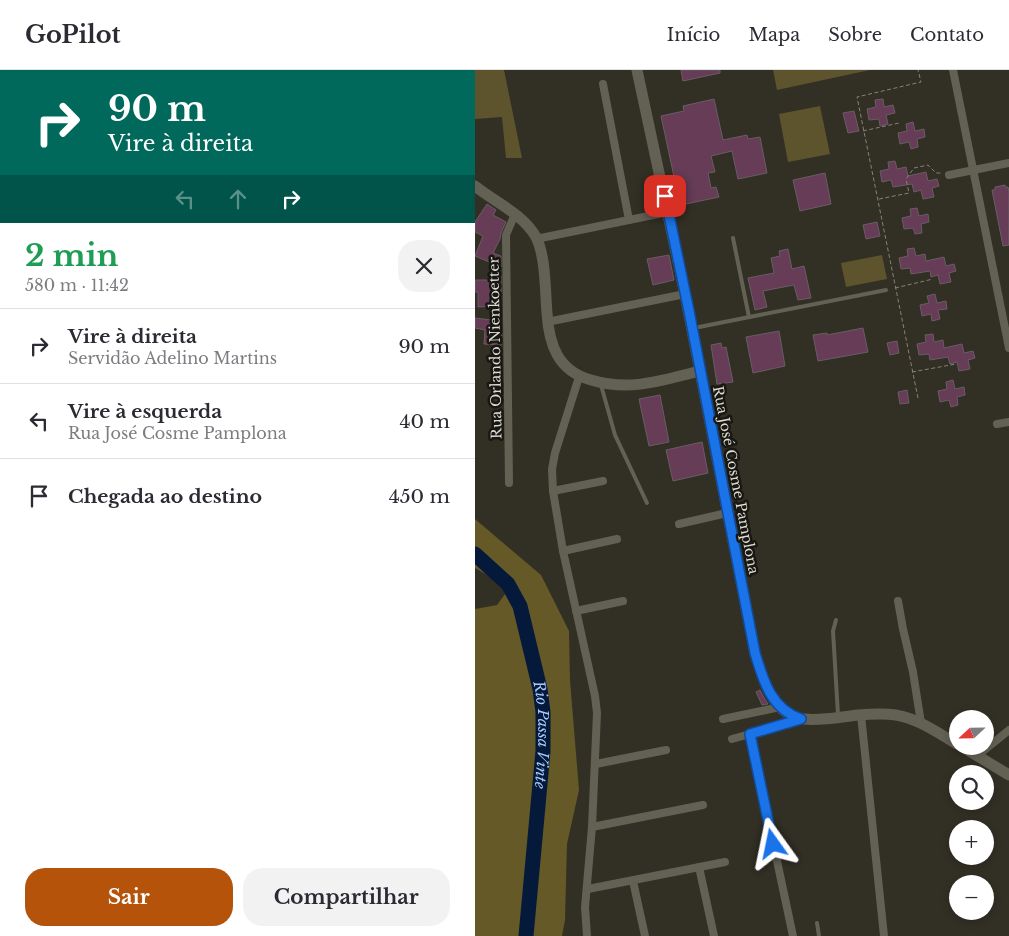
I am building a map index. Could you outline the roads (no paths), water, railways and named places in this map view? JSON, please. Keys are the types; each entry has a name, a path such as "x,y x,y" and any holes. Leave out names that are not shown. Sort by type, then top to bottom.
{"main road":[{"name":"Rua José Cosme Pamplona","path":"637,70 685,294 755,653 768,691 779,707"},
{"path":"475,186 488,197 515,214 537,239 541,257 547,322 559,357 567,369 579,377 612,385 629,386 700,371"},
{"path":"779,707 801,719 894,715 921,723 949,739"},
{"path":"977,756 1009,776"}],"street":[{"path":"953,70 1009,348"},
{"path":"603,84 629,220"},
{"path":"949,175 1009,163"},
{"path":"537,239 668,212"},
{"name":"Rua Orlando Nienkoetter","path":"509,482 506,235 515,214"},
{"path":"547,322 685,294"},
{"path":"579,377 555,454 552,470 553,491 563,551 595,696 597,729 596,764 585,918 587,936"},
{"path":"997,424 1009,422"},
{"path":"553,491 603,481"},
{"path":"679,524 727,513"},
{"path":"563,551 617,539"},
{"path":"576,611 623,601"},
{"path":"898,601 913,672 921,723"},
{"path":"723,719 779,707"},
{"path":"861,715 884,936"},
{"path":"732,739 801,719"},
{"path":"977,756 1009,730"},
{"path":"750,734 793,936"},
{"path":"596,764 666,750"},
{"path":"592,826 703,804"},
{"path":"588,889 725,862"},
{"path":"699,867 714,936"},
{"path":"633,881 645,936"}],"lane":[{"path":"733,238 749,317"},
{"path":"692,329 886,290"},
{"path":"601,383 615,435 647,503"},
{"path":"836,620 833,631 838,717"},
{"path":"817,922 819,936"}],"waterway":[{"name":"Rio Passa Vinte","path":"475,554 508,584 520,606 540,689 543,712 543,751 526,936"}]}
